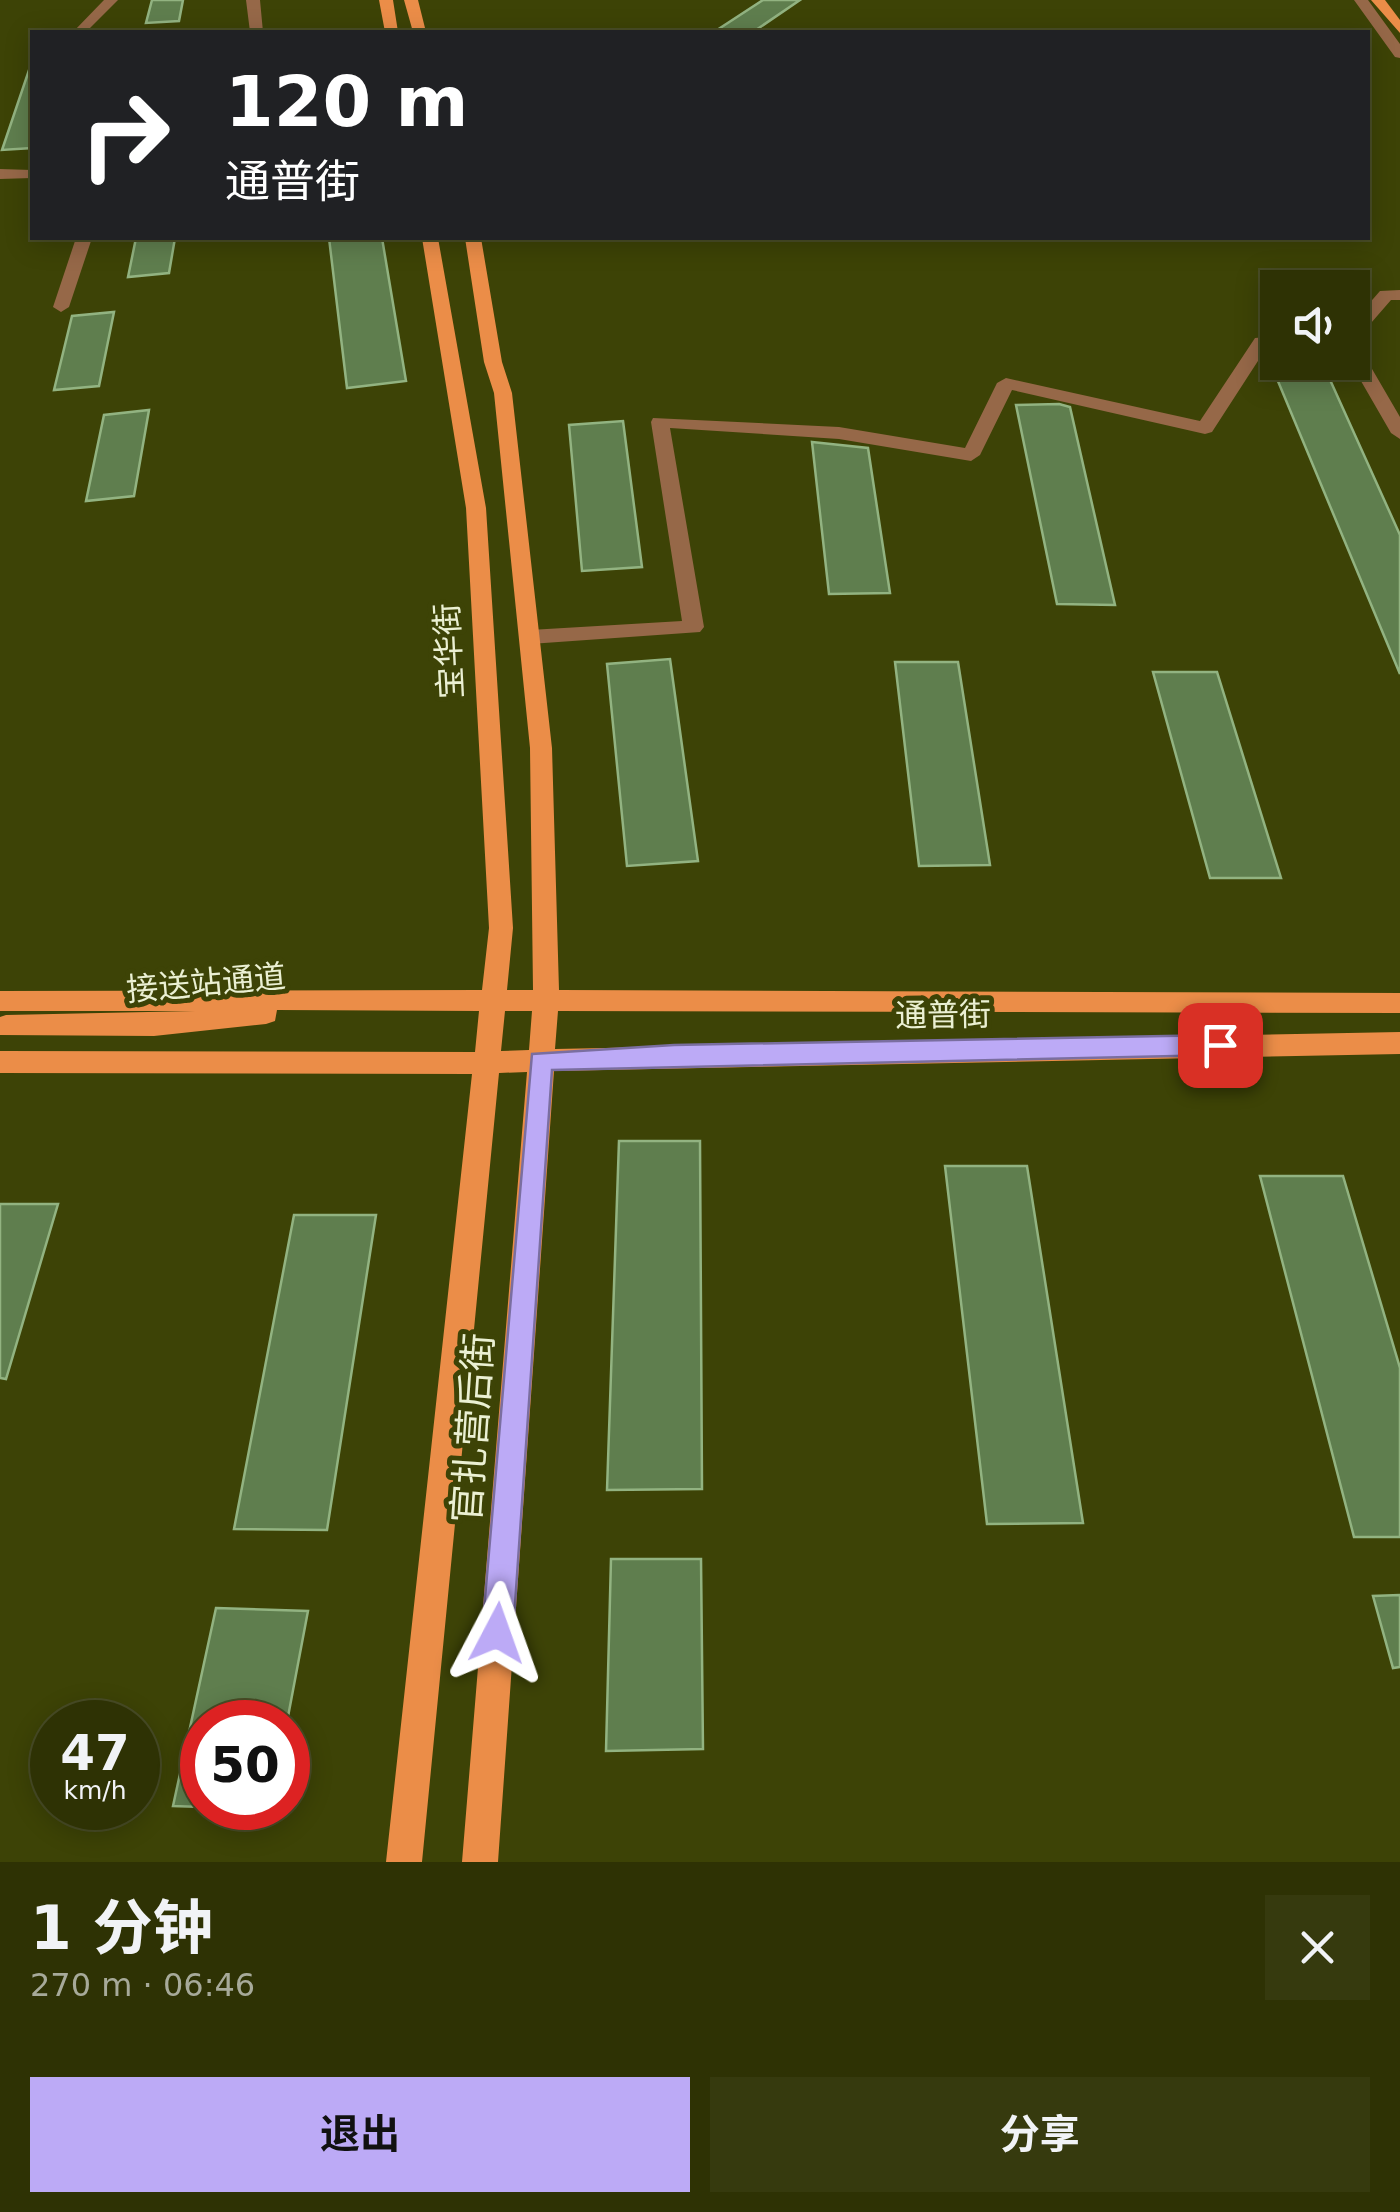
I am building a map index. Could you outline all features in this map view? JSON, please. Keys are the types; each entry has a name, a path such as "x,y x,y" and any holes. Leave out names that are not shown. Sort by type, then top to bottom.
{"main road":[{"path":"386,0 392,30"},
{"path":"411,0 419,30"},
{"path":"1378,0 1400,29"},
{"path":"1394,0 1400,9"},
{"name":"宝华街","path":"430,240 476,508 500,928 486,1063"},
{"path":"473,240 493,362 503,393 541,748 546,1000"},
{"name":"接送站通道","path":"3,1014 154,1026 410,999 494,1000"},
{"name":"通普街","path":"494,1000 1400,1002"},
{"name":"官扎营后街","path":"480,1862 546,1000"},
{"name":"通普街","path":"1,1065 486,1063 674,1055 1400,1043"},
{"name":"官扎营后街","path":"404,1862 486,1063"}],"street":[{"path":"81,30 112,0"},
{"path":"253,0 257,30"},
{"path":"1361,0 1400,54"},
{"path":"0,174 30,174"},
{"path":"60,307 83,240"},
{"path":"1370,313 1386,295 1400,295"},
{"path":"530,637 693,627 660,422 838,434 970,455 1006,383 1205,428 1260,344"},
{"path":"1369,380 1400,433"}],"building":[{"path":"152,0 183,0 179,21 146,23"},
{"path":"763,0 800,0 756,30 717,30"},
{"path":"29,70 30,70 30,148 2,150"},
{"path":"136,240 175,240 169,273 128,277"},
{"path":"329,240 382,240 406,381 347,388"},
{"path":"114,312 99,386 54,390 72,316"},
{"path":"1278,380 1330,380 1400,535 1400,674"},
{"path":"1016,405 1070,407 1115,605 1057,604"},
{"path":"149,410 134,496 86,501 104,415"},
{"path":"623,421 642,567 582,571 569,425"},
{"path":"812,442 868,448 890,593 829,594"},
{"path":"670,659 698,861 627,866 607,664"},
{"path":"895,662 958,662 990,865 919,866"},
{"path":"1153,672 1217,672 1281,878 1210,878"},
{"path":"619,1141 700,1141 702,1489 607,1490"},
{"path":"945,1166 1027,1166 1083,1523 987,1524"},
{"path":"1260,1176 1343,1176 1400,1368 1400,1537 1354,1537"},
{"path":"0,1204 58,1204 6,1379 0,1378"},
{"path":"294,1215 376,1215 327,1530 234,1529"},
{"path":"611,1559 701,1559 703,1749 606,1751"},
{"path":"1400,1595 1400,1667 1393,1668 1373,1596"},
{"path":"216,1608 308,1611 291,1700 196,1700"},
{"path":"180,1774 180,1806 173,1806"}],"route":[{"path":"497,1633 541,1061 1220,1045"}]}
